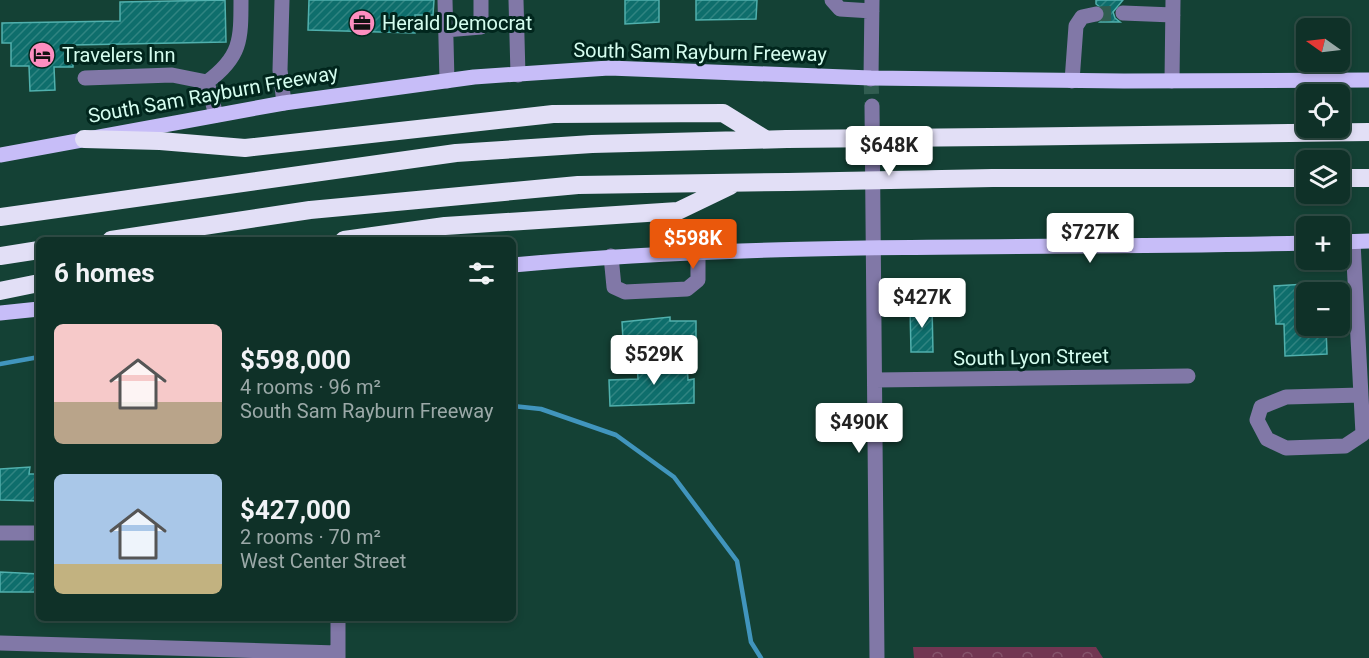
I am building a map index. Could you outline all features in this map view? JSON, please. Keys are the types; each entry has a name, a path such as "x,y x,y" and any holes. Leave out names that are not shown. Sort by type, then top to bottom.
{"highway":[{"path":"84,139 160,141 245,148 553,114 723,113 765,139"},
{"path":"0,216 456,153 592,144 765,139 1369,132"},
{"path":"131,237 310,210 566,186 993,178 1296,178"},
{"path":"1350,178 1369,178"},
{"path":"368,237 478,223 678,211 735,183"},
{"path":"0,256 36,250"},
{"path":"0,291 36,284"}],"main road":[{"name":"South Sam Rayburn Freeway","path":"0,156 284,103 447,81 609,68 871,79 1369,80"},
{"path":"1350,242 1369,241"},
{"path":"516,265 611,256 816,248 1296,243"},
{"path":"0,313 36,309"}],"street":[{"path":"86,78 172,75 207,81 228,66 241,34 241,0"},
{"path":"282,0 280,70 284,103"},
{"path":"445,0 447,81"},
{"path":"445,30 480,28 481,0"},
{"path":"516,0 518,75"},
{"path":"832,0 840,9 872,5 871,79"},
{"path":"1123,13 1173,7 1172,81"},
{"path":"1072,81 1076,26 1082,17 1096,14"},
{"path":"207,81 216,115"},
{"path":"872,106 877,658"},
{"path":"611,256 614,286 625,292 687,290 698,280 698,253"},
{"path":"1349,270 1361,395 1363,434 1345,446 1286,448 1267,439 1257,420 1261,407 1286,396 1361,395"},
{"name":"South Lyon Street","path":"875,380 1188,376"},
{"path":"0,533 36,533"},
{"path":"0,643 338,656 338,621"}],"green space":[{"path":"913,647 1096,647 1103,658 914,658"}],"building":[{"name":"Travelers Inn","path":"225,0 226,42 73,45 73,67 54,67 55,90 30,91 29,66 11,66 11,43 2,43 2,23 120,21 120,2"},
{"name":"Herald Democrat","path":"309,0 434,0 433,15 415,15 415,33 308,30"},
{"path":"625,0 659,0 659,22 625,24"},
{"path":"696,0 757,0 756,19 696,20"},
{"path":"1096,0 1123,0 1113,12 1115,18 1120,22 1100,22 1105,18 1105,11 1096,4"},
{"path":"1296,285 1296,336 1326,336 1327,354 1285,356 1284,324 1276,324 1274,286"},
{"path":"932,306 933,352 911,352 910,307"},
{"path":"670,317 670,321 696,321 696,339 623,340 622,322"},
{"path":"687,363 688,380 694,379 694,403 610,406 609,380 638,379 637,364"},
{"path":"30,467 29,474 36,474 36,501 0,500 0,469"},
{"path":"0,572 36,574 36,592 0,592"}],"waterway":[{"path":"0,364 36,358"},
{"path":"516,406 541,409 616,435 674,477 737,561 751,642 761,658"}],"tunnel":[{"path":"1096,14 1123,13"},
{"path":"871,79 872,106"}],"place":[{"name":"Herald Democrat","path":"362,23"},
{"name":"Travelers Inn","path":"42,55"}]}
